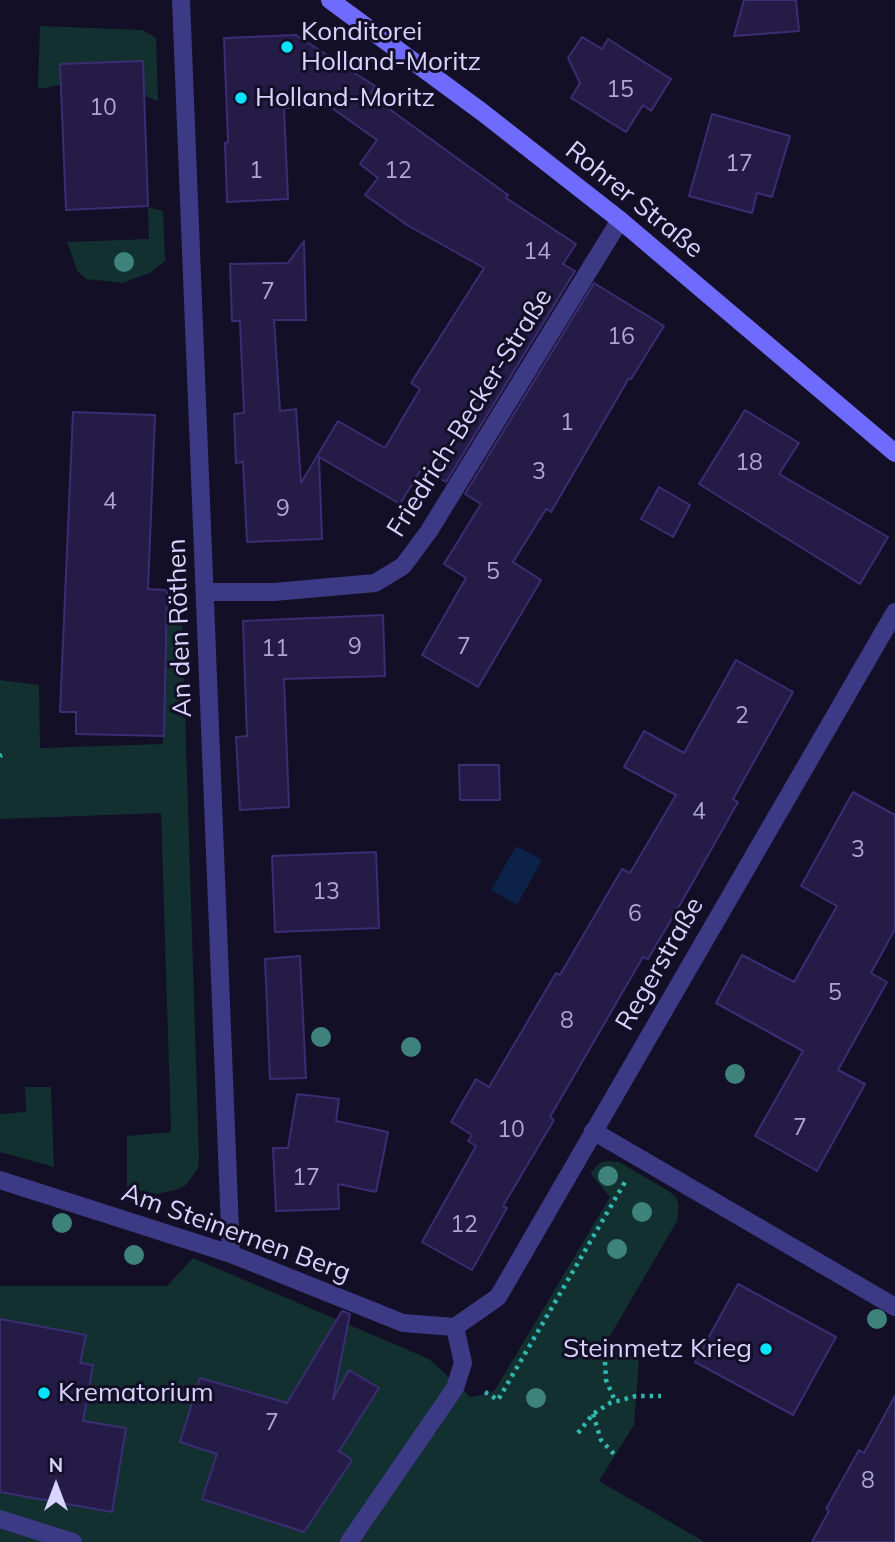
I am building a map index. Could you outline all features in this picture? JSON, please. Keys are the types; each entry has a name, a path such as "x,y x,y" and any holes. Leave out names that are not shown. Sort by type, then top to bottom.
{"main road":[{"name":"Rohrer Straße","path":"330,0 620,220 895,453"}],"street":[{"name":"An den Röthen","path":"181,0 231,1254"},
{"name":"Friedrich-Becker-Straße","path":"205,592 274,592 375,583 403,566 443,509 620,220"},
{"name":"Regerstraße","path":"455,1327 498,1297 895,612"},
{"path":"593,1131 895,1307"},
{"name":"Am Steinernen Berg","path":"0,1180 231,1254 403,1323 455,1327"},
{"path":"349,1542 454,1388 463,1363 455,1327"},
{"path":"0,1519 74,1542"}],"path":[{"path":"454,1388 472,1386 498,1401 606,1217 637,1157"},
{"path":"605,1362 606,1380 615,1401"},
{"path":"578,1433 593,1415 615,1401 636,1396 661,1396"},
{"path":"593,1415 601,1440 615,1455"}],"green space":[{"path":"40,26 143,30 156,38 158,101 145,96 143,61 38,89"},
{"path":"148,207 163,211 165,261 150,273 122,283 86,279 78,272 67,242 149,239"},
{"path":"182,618 199,1157 198,1168 186,1185 157,1194 127,1188 127,1136 171,1132 161,813 0,819 0,680 39,685 40,748 163,744 166,619"},
{"path":"25,1087 51,1087 54,1167 0,1152 0,1114 26,1112"},
{"path":"619,1162 670,1192 676,1197 679,1206 677,1221 607,1341 639,1360 634,1425 599,1481 705,1542 0,1542 0,1286 167,1286 193,1258 429,1359 470,1397 488,1394 495,1390 610,1197 590,1173 600,1163"}],"water":[{"path":"516,846 542,860 517,905 491,890"}],"building":[{"path":"744,0 796,0 799,31 734,36"},
{"path":"296,35 375,86 370,95 508,195 506,198 576,244 563,264 575,271 446,482 422,468 400,504 319,457 322,539 247,542 243,462 236,463 234,414 244,413 240,321 232,321 230,264 288,263 304,241 306,320 274,320 280,411 296,409 301,483 338,421 385,448 420,389 411,383 484,268 407,225 365,195 378,178 360,164 377,140 329,106 284,108 288,199 227,202 224,38"},
{"path":"582,37 602,49 608,39 671,79 651,111 643,105 626,132 571,98 580,83 568,58"},
{"path":"143,61 148,206 66,210 60,64"},
{"path":"712,114 790,136 772,197 757,193 752,213 689,196"},
{"path":"594,283 664,326 631,379 629,378 551,512 546,509 513,562 541,580 478,687 422,655 466,578 444,564 481,504 465,494"},
{"path":"745,410 799,443 779,474 888,537 860,584 699,484"},
{"path":"73,412 155,415 148,589 167,590 164,736 76,734 76,712 60,712"},
{"path":"659,487 690,505 673,537 641,519"},
{"path":"383,615 385,676 284,679 289,807 240,810 236,737 247,736 243,621"},
{"path":"736,660 793,692 733,799 738,802 681,903 648,959 643,957 550,1117 554,1120 503,1206 507,1208 472,1270 422,1242 476,1146 468,1141 472,1135 451,1122 476,1079 489,1087 556,973 560,975 622,869 630,873 676,795 624,767 644,731 684,753"},
{"path":"459,765 499,765 500,800 460,800"},
{"path":"853,792 895,815 895,929 871,973 887,982 838,1070 865,1084 817,1171 755,1136 803,1051 716,1003 742,955 794,982 837,906 801,886"},
{"path":"376,852 379,928 275,932 272,856"},
{"path":"300,956 306,1078 270,1079 265,959"},
{"path":"297,1094 339,1099 336,1121 388,1132 376,1192 338,1184 339,1209 276,1211 273,1148 288,1148"},
{"name":"Steinmetz Krieg","path":"738,1284 836,1337 793,1415 695,1362"},
{"path":"342,1311 350,1314 333,1399 349,1370 379,1388 339,1451 352,1460 304,1532 202,1499 217,1454 180,1442 200,1378 287,1403"},
{"name":"Krematorium","path":"0,1319 86,1335 80,1363 93,1365 83,1421 126,1428 112,1512 0,1492"},
{"path":"895,1396 895,1542 812,1542 829,1511 826,1509 859,1450 864,1453"}],"place":[{"name":"Konditorei Holland-Moritz","path":"287,47"},
{"name":"Holland-Moritz","path":"241,98"},
{"name":"Steinmetz Krieg","path":"766,1349"},
{"name":"Krematorium","path":"44,1393"}]}
